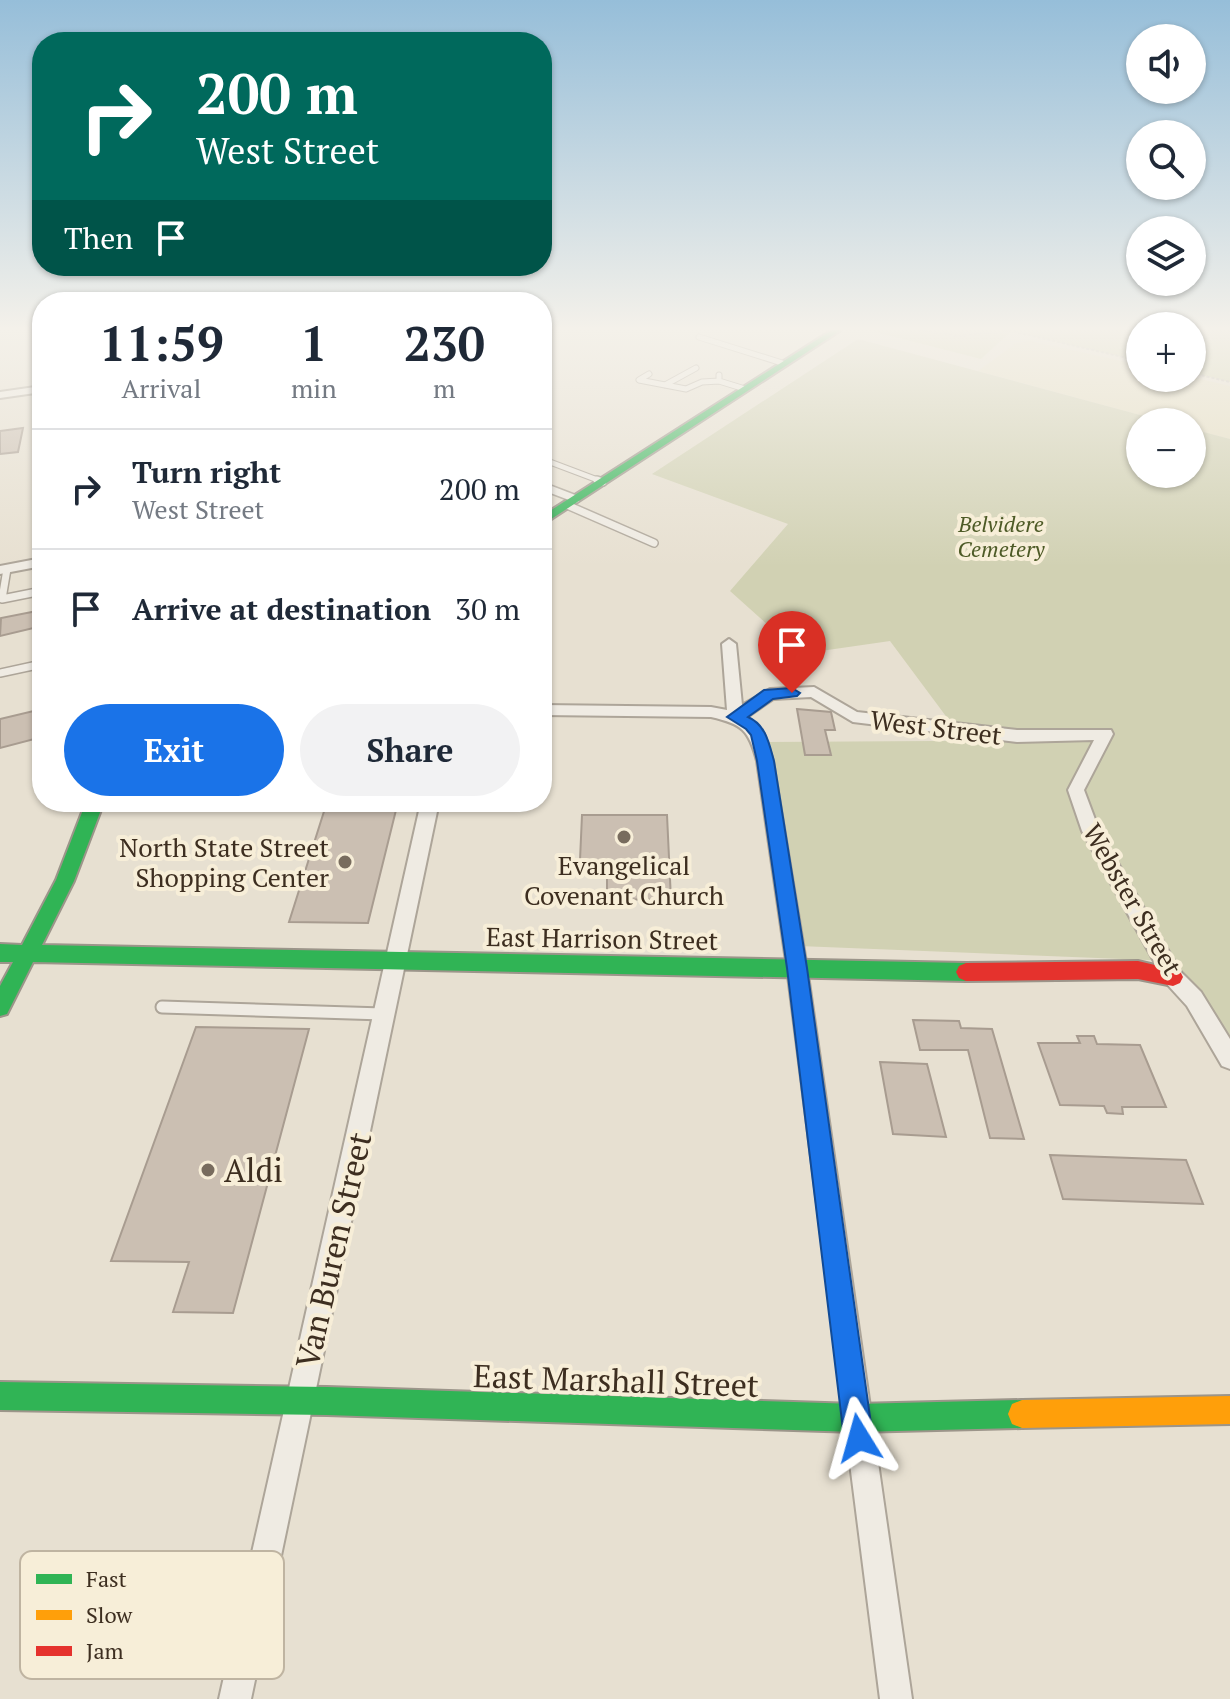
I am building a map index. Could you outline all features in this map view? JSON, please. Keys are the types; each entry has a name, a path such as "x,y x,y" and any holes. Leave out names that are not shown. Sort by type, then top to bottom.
{"street":[{"path":"552,515 714,409"},
{"path":"4,569 32,564"},
{"path":"729,644 735,717"},
{"name":"West Street","path":"735,717 770,694 814,692 853,717 1017,736 1105,734"},
{"path":"552,710 711,712 735,717 752,725 758,734 765,761 797,968 896,1699"},
{"name":"Webster Street","path":"1105,734 1076,790 1091,831 1173,977 1194,999 1230,1059"},
{"path":"0,1007 29,955 80,847 92,812"},
{"name":"Van Buren Street","path":"267,1551 387,1014 428,812"},
{"name":"East Harrison Street","path":"0,953 987,972 1138,970 1173,977"},
{"name":"East Marshall Street","path":"0,1396 299,1400 856,1418 1230,1410"},
{"name":"Van Buren Street","path":"235,1699 239,1679"}],"lane":[{"path":"552,463 603,482"},
{"path":"552,491 654,543"},
{"path":"4,569 1,599 32,593"},
{"path":"0,673 32,666"},
{"path":"162,1007 387,1014"}],"shaded area":[{"path":"1206,409 1230,409 1230,439 1206,433"}],"green space":[{"name":"Belvidere Cemetery","path":"751,409 1119,409 1126,411 1126,488 1206,488 1206,433 1230,439 1230,1054 1173,961 799,946 767,742 1096,740 951,723 890,641 800,654 730,591 788,524 652,474"}],"building":[{"path":"23,428 18,452 0,454 0,431"},
{"path":"32,612 32,628 0,636 1,618"},
{"path":"797,709 831,712 835,730 825,730 831,755 805,755"},
{"path":"32,711 32,740 0,748 0,719"},
{"name":"North State Street Shopping Center","path":"324,812 396,812 368,923 289,922"},
{"name":"Evangelical Covenant Church","path":"582,815 667,815 671,900 607,899 607,860 580,860"},
{"path":"913,1020 959,1021 961,1028 992,1029 1024,1139 990,1138 968,1050 920,1050"},
{"name":"Aldi","path":"196,1027 309,1029 233,1313 173,1312 189,1262 111,1261"},
{"path":"1077,1036 1094,1036 1097,1044 1140,1045 1166,1107 1122,1107 1123,1114 1107,1113 1104,1106 1060,1105 1038,1043 1080,1043"},
{"path":"880,1062 927,1064 946,1137 893,1134"},
{"path":"1050,1155 1186,1160 1203,1204 1063,1199"}],"traffic: fast":[{"path":"552,515 715,409"},
{"path":"0,1007 65,881 91,812"},
{"path":"0,953 966,972"},
{"path":"0,1396 327,1401 856,1418 1022,1414"}],"traffic: slow":[{"path":"1022,1414 1230,1410"}],"traffic: jam":[{"path":"966,972 1138,970 1173,977"}],"place":[{"name":"Evangelical Covenant Church","path":"624,837"},
{"name":"North State Street Shopping Center","path":"345,862"},
{"name":"Aldi","path":"208,1170"}],"route":[{"path":"792,693 770,694 735,717 752,725 758,734 765,761 797,968 859,1438"}]}
